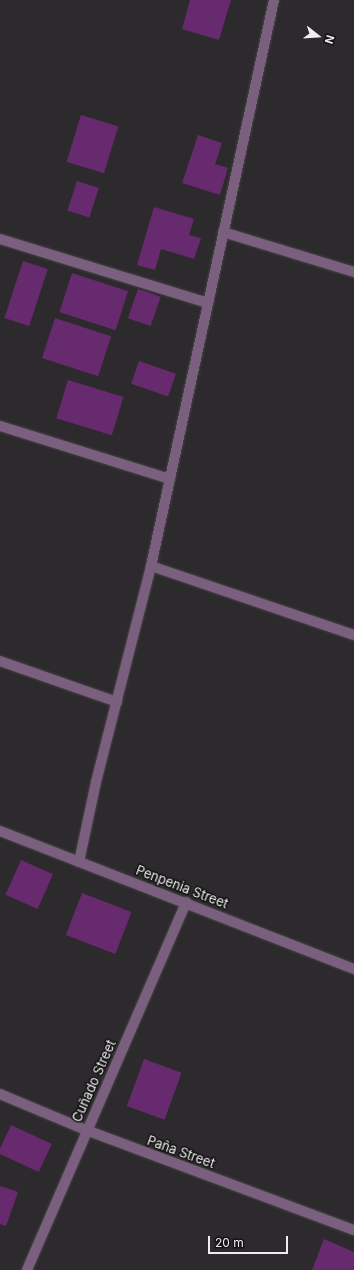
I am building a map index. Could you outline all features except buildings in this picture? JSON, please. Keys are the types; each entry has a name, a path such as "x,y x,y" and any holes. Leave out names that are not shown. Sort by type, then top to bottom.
{"street":[{"path":"79,862 151,566 274,0"},
{"path":"223,232 354,272"},
{"path":"0,239 208,303"},
{"path":"0,426 170,479"},
{"path":"151,566 354,636"},
{"path":"0,661 117,702"},
{"name":"Penpenia Street","path":"0,831 354,968"},
{"name":"Cuñado Street","path":"27,1270 86,1130 186,902"},
{"name":"Paña Street","path":"0,1094 86,1130 354,1230"}]}
